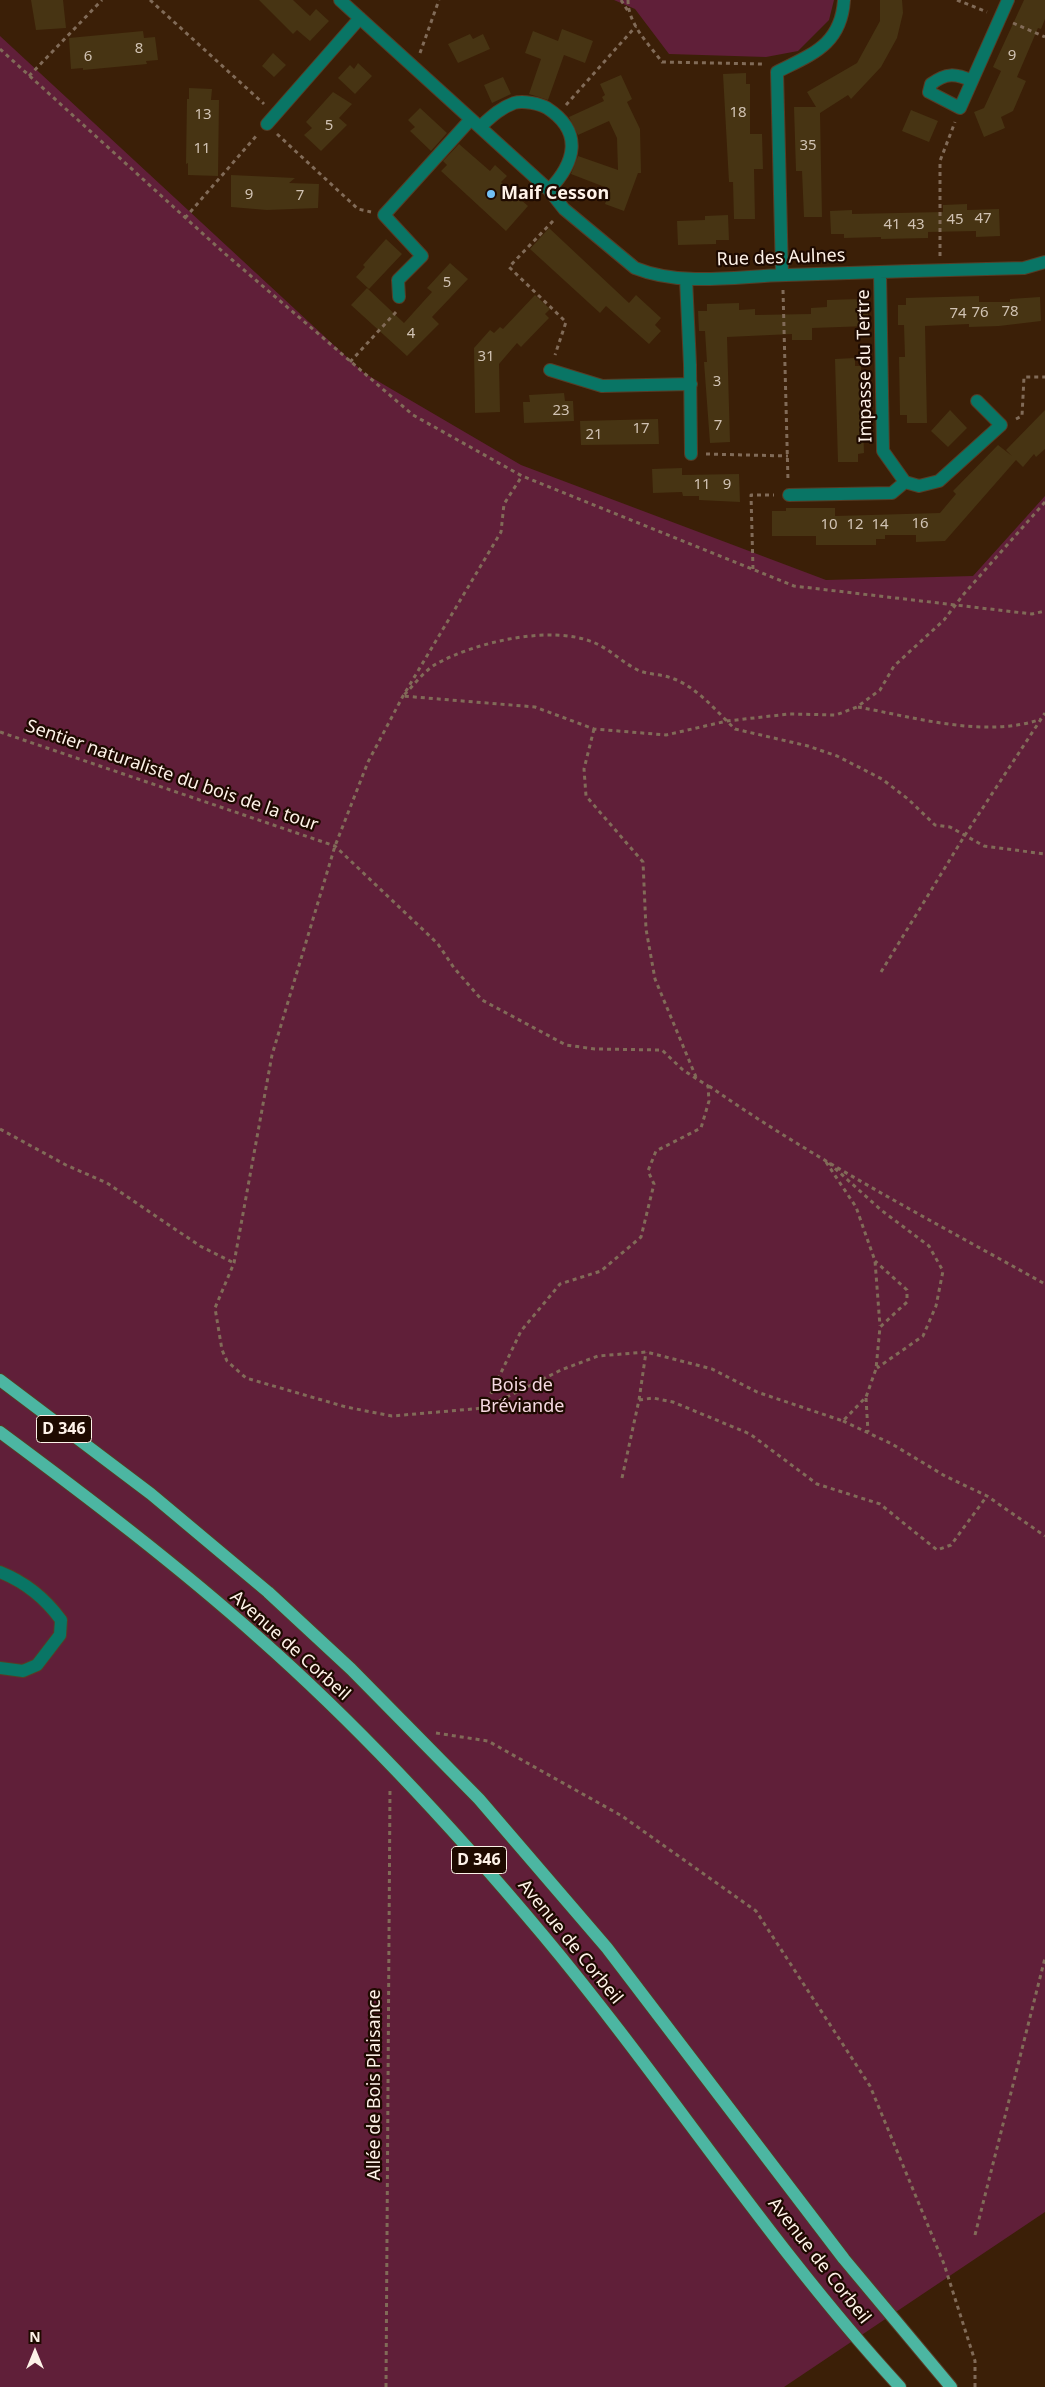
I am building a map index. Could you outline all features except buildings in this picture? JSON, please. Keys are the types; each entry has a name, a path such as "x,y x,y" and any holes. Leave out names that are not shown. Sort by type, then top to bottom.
{"main road":[{"name":"D 346","path":"0,1380 151,1494 268,1592 352,1669 479,1799 607,1948 844,2258 951,2387"},
{"name":"Avenue de Corbeil","path":"0,1432 172,1564 259,1637 394,1767 466,1844 555,1949 794,2260 900,2387"}],"street":[{"name":"Rue des Aulnes","path":"340,0 549,190 564,209 635,268 650,274 686,279 1024,268 1045,262"},
{"path":"782,275 777,72 819,51 839,25 844,0"},
{"path":"972,81 960,75 946,74 931,84 929,92 960,108 972,81 1008,0"},
{"path":"266,124 360,18"},
{"path":"399,297 398,280 422,256 384,215 475,123 516,102 541,105 557,115 568,127 572,147 567,168 549,190"},
{"name":"Impasse du Tertre","path":"880,273 883,451 905,482"},
{"path":"686,279 691,384 691,454"},
{"path":"550,370 602,386 691,384"},
{"path":"788,495 892,493 905,482 919,486 939,481 1001,425 977,401"},
{"path":"0,1572 30,1587 50,1605 61,1620 60,1635 37,1665 23,1672 0,1668"}],"path":[{"path":"29,76 102,0"},
{"path":"150,0 275,114"},
{"path":"411,65 422,51 439,0"},
{"path":"621,0 636,26 662,62 765,64 777,72"},
{"path":"628,0 628,12"},
{"path":"557,115 636,26"},
{"path":"0,49 185,218 413,415 522,476 794,586 1032,614 1045,611"},
{"path":"940,270 940,161 960,108"},
{"path":"185,218 266,124 358,209 384,215"},
{"path":"550,370 566,322 509,267 564,209"},
{"path":"753,569 751,495 788,495 782,275"},
{"path":"350,362 398,310 399,297"},
{"path":"1001,425 1022,416 1024,377 1045,377"},
{"path":"691,454 788,456"},
{"path":"335,846 368,762 403,696 501,532 504,504 522,476"},
{"path":"403,696 535,707 594,729 666,735 727,721 789,714 836,715 857,707 880,690 894,666 944,620 1045,502"},
{"path":"403,696 435,665 484,646 518,636 564,636 594,642 640,671 674,679 704,698 735,729 808,746 837,756 882,780 908,799 935,824 950,827 984,846 1045,854"},
{"path":"857,707 982,727 1032,722 1044,718"},
{"path":"881,972 965,835 1044,718 1045,713"},
{"path":"594,729 584,769 586,796 643,862 646,929 655,979 697,1078"},
{"name":"Sentier naturaliste du bois de la tour","path":"0,732 335,846 438,944 454,968 482,1000 566,1044 595,1049 662,1050 683,1070 744,1111 823,1158"},
{"name":"Sentier naturaliste du bois de la tour","path":"335,846 272,1055 234,1262 215,1308 222,1350 227,1361 246,1378 329,1402 392,1416 484,1408"},
{"path":"484,1408 521,1331 560,1284 601,1271 641,1237 654,1184 648,1171 656,1151 701,1128 709,1100 708,1086"},
{"path":"0,1129 66,1165 107,1183 200,1246 234,1262"},
{"path":"823,1158 856,1207 875,1261 880,1327 876,1369 866,1397 868,1432"},
{"path":"823,1158 1045,1284"},
{"path":"823,1158 881,1210 929,1246 942,1271 936,1306 923,1336 876,1369"},
{"path":"875,1261 907,1290 907,1302 880,1327"},
{"path":"484,1408 561,1370 598,1356 646,1352 712,1370 757,1392 843,1421 868,1432 945,1476 987,1496 1045,1536"},
{"path":"622,1478 639,1400 646,1352"},
{"path":"843,1421 866,1397"},
{"path":"639,1400 653,1398 674,1402 750,1434 817,1484 880,1504 937,1550 951,1545 987,1496"},
{"path":"411,1728 488,1741 622,1816 756,1911 870,2086 944,2264 975,2361 975,2387"},
{"name":"Allée de Bois Plaisance","path":"386,2387 390,1782"},
{"path":"975,2235 1045,1958"}],"green space":[{"path":"614,0 834,0 829,20 798,51 766,57 669,54 635,9"},
{"name":"Bois de Bréviande","path":"0,36 364,373 521,465 826,580 973,576 1045,496 1045,2212 784,2387 0,2387"}],"place":[{"name":"Maif Cesson","path":"491,194"}]}
